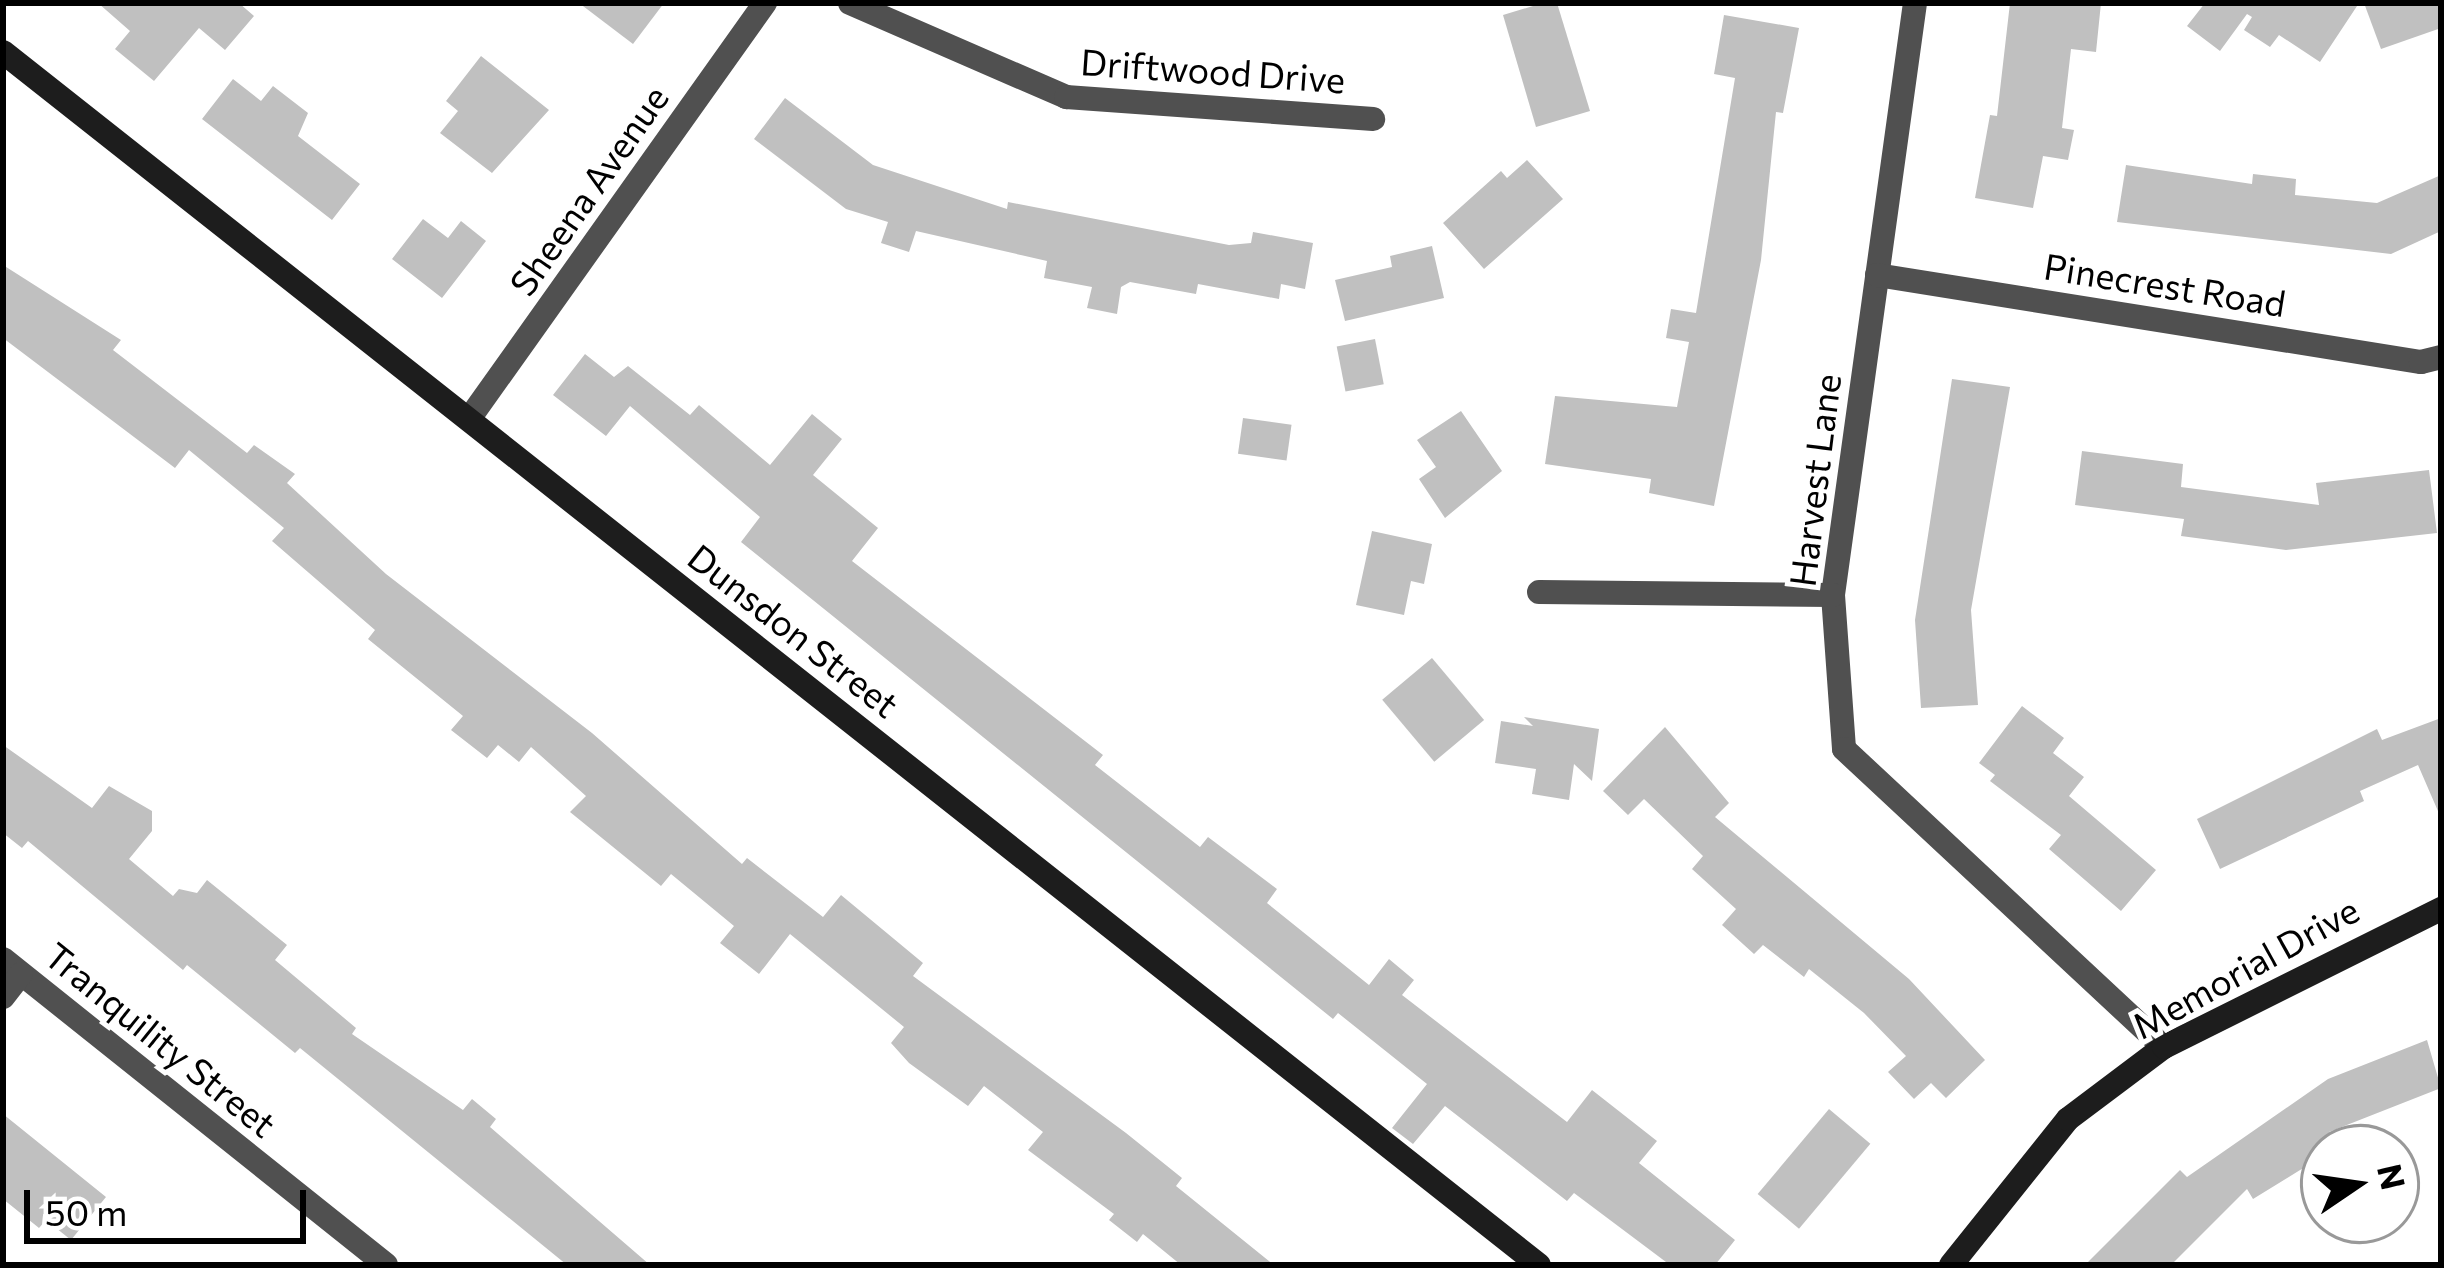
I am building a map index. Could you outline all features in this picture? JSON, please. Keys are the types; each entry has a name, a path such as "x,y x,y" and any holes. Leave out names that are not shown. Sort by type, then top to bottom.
{"main road":[{"name":"Dunsdon Street","path":"3,52 1539,1265"},
{"name":"Memorial Drive","path":"1951,1265 2068,1120 2164,1047 2441,909"}],"street":[{"name":"Sheena Avenue","path":"469,419 765,3"},
{"name":"Driftwood Drive","path":"850,3 1066,97 1373,119"},
{"name":"Harvest Lane","path":"1915,3 1833,596 1844,749 2164,1047"},
{"name":"Pinecrest Road","path":"1877,274 2421,362 2441,357"},
{"path":"1539,592 1833,596"},
{"path":"3,997 12,966"},
{"name":"Tranquility Street","path":"12,966 386,1265"}],"building":[{"path":"98,3 239,3 254,16 225,50 199,28 154,81 115,49 130,31"},
{"path":"579,3 664,3 633,44"},
{"path":"1557,3 1590,111 1536,127 1503,15"},
{"path":"2010,3 2101,3 2096,52 2071,49 2062,128 2074,130 2068,160 2043,156 2033,208 1975,198 1990,115 1997,116"},
{"path":"2205,3 2359,3 2320,62 2279,35 2270,47 2244,30 2252,17 2247,14 2220,51 2187,26"},
{"path":"2364,3 2441,3 2441,28 2381,49"},
{"path":"1724,15 1799,28 1783,113 1776,112 1761,260 1714,506 1649,493 1651,479 1545,464 1555,396 1677,407 1689,342 1666,338 1671,309 1696,313 1735,78 1714,74"},
{"path":"481,56 549,110 492,173 440,133 458,111 446,101"},
{"path":"233,79 261,101 273,86 308,113 298,136 360,184 332,220 202,119"},
{"path":"785,98 873,165 1007,209 1008,202 1229,245 1251,243 1253,232 1313,243 1305,289 1281,284 1279,299 1198,284 1196,294 1130,282 1121,287 1117,314 1087,308 1092,287 1044,278 1047,261 916,231 909,252 881,243 888,222 846,209 754,139"},
{"path":"1527,160 1563,199 1484,269 1443,223 1501,171 1507,178"},
{"path":"2126,165 2252,184 2253,174 2296,179 2295,195 2377,203 2441,175 2441,231 2391,254 2117,222"},
{"path":"423,219 448,238 461,221 486,241 442,298 392,259"},
{"path":"1432,246 1444,298 1345,321 1335,280 1392,267 1390,256"},
{"path":"3,265 121,340 113,350 247,453 254,445 295,474 287,483 386,574 592,733 742,864 747,858 823,917 841,895 923,963 913,976 1126,1133 1182,1178 1176,1186 1274,1265 1181,1265 1143,1234 1137,1242 1109,1220 1114,1214 1028,1150 1043,1132 984,1086 968,1106 909,1063 891,1043 904,1027 790,934 759,974 720,943 734,926 671,874 661,886 570,812 586,796 531,747 519,762 498,745 487,758 451,730 463,716 368,639 375,630 272,541 284,528 189,450 175,468 3,338"},
{"path":"1375,339 1384,384 1345,392 1337,346"},
{"path":"585,354 614,377 628,366 690,415 699,405 770,465 812,414 842,439 813,475 878,528 852,561 1103,755 1095,765 1200,847 1208,837 1277,889 1267,903 1369,985 1389,959 1414,980 1402,995 1567,1122 1592,1090 1657,1141 1639,1163 1735,1240 1715,1265 1670,1265 1574,1193 1567,1201 1445,1106 1413,1144 1392,1128 1427,1084 1338,1013 1333,1019 741,542 760,517 630,406 606,436 553,395"},
{"path":"1952,379 2010,387 1971,610 1978,705 1921,708 1915,620"},
{"path":"1461,411 1502,471 1445,518 1419,479 1436,467 1417,440"},
{"path":"1243,418 1292,425 1287,460 1238,454"},
{"path":"2082,451 2183,464 2181,487 2319,505 2316,483 2429,470 2437,533 2286,550 2181,536 2184,519 2075,505"},
{"path":"1372,531 1432,544 1424,584 1411,581 1404,615 1356,605"},
{"path":"1432,658 1484,720 1434,762 1382,700"},
{"path":"2022,706 2064,738 2053,753 2084,777 2069,796 2156,870 2121,911 2049,849 2061,835 1990,781 1995,775 1979,763"},
{"path":"1524,717 1599,729 1592,781 1574,764 1569,800 1532,794 1536,769 1495,763 1501,721 1533,726"},
{"path":"2441,718 2441,818 2418,765 2360,791 2364,801 2220,869 2197,819 2377,729 2382,740"},
{"path":"1665,727 1729,803 1715,817 1909,979 1985,1060 1946,1098 1931,1083 1914,1099 1888,1072 1906,1056 1864,1013 1809,969 1804,977 1763,945 1754,954 1722,925 1736,909 1692,869 1703,856 1644,799 1628,815 1603,791"},
{"path":"3,745 92,808 109,786 152,811 152,831 129,859 173,896 179,889 197,893 207,880 287,945 275,960 356,1028 352,1034 463,1110 472,1099 496,1119 490,1127 650,1265 567,1265 300,1048 295,1053 187,965 183,970 28,841 22,848 3,833"},
{"path":"2427,1040 2441,1088 2349,1124 2300,1124 2300,1170 2253,1199 2247,1189 2171,1265 2085,1265 2180,1170 2187,1177 2328,1079"},
{"path":"1829,1109 1870,1144 1799,1229 1758,1194"},
{"path":"3,1114 106,1197 71,1240 46,1220 39,1228 3,1199"}]}
